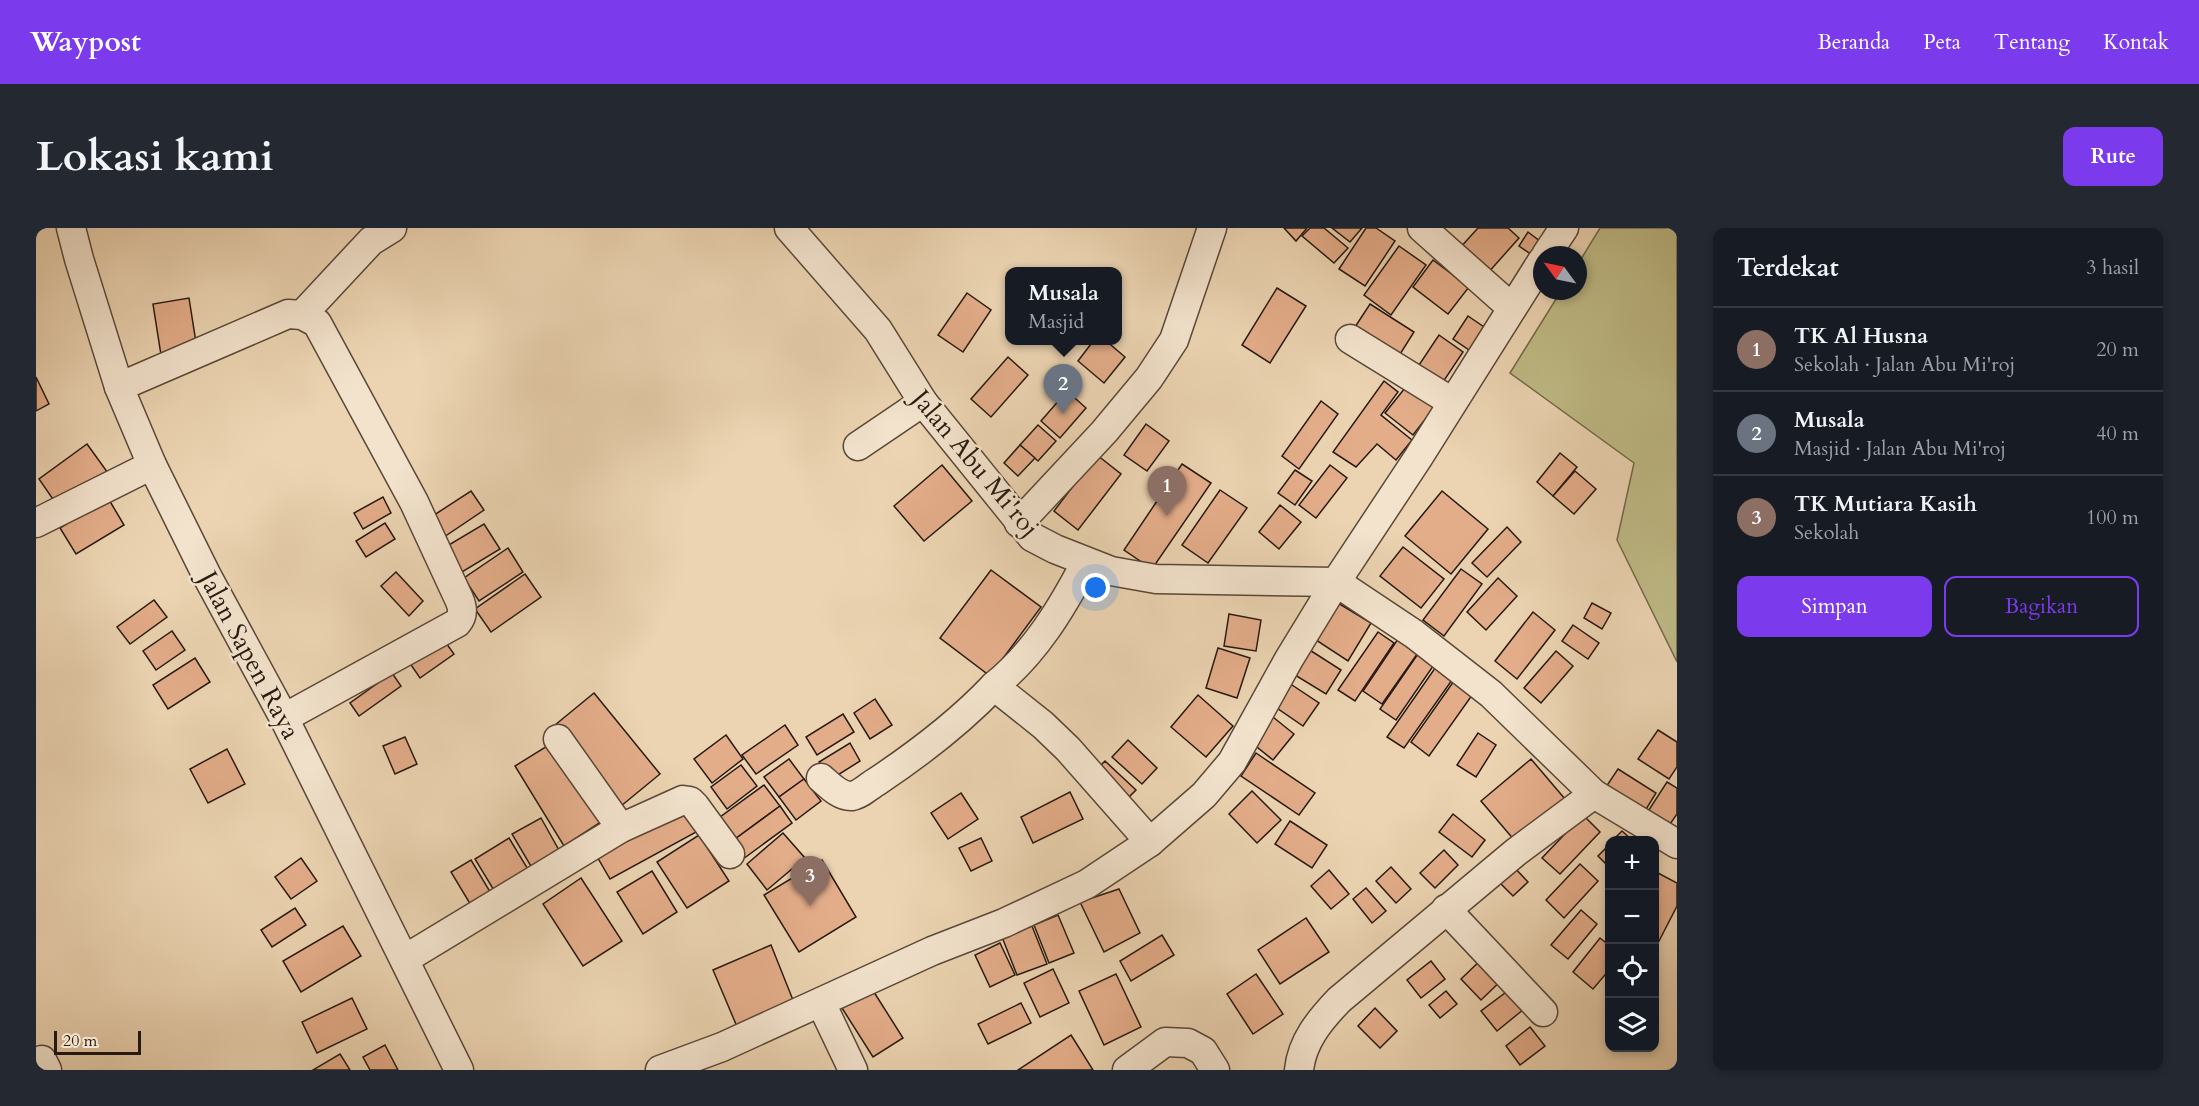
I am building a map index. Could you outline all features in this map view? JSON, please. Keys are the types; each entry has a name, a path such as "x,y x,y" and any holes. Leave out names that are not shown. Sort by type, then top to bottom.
{"street":[{"name":"Jalan Sapen Raya","path":"71,228 119,387 152,465 207,576 284,718 459,1070"},
{"path":"302,315 371,241 392,228"},
{"path":"1019,523 1111,423 1149,378 1174,340 1212,228"},
{"path":"1422,228 1512,308"},
{"path":"1552,246 1564,228"},
{"name":"Jalan Abu Mi'roj","path":"791,230 878,330 923,402 1032,537 1111,571 1156,579 1336,582"},
{"path":"660,1070 722,1047 932,951 1004,923 1087,884 1150,842 1204,795 1232,762 1289,659 1336,582 1418,458 1533,275"},
{"path":"119,387 288,314 302,315 317,323 414,502 459,599 462,612 457,623 284,718"},
{"path":"1350,339 1452,402"},
{"path":"858,446 923,402"},
{"path":"36,523 152,465"},
{"path":"821,778 838,792 856,795 896,768 957,721 1011,672 1042,635 1065,602 1086,562"},
{"path":"1336,582 1414,634 1491,694 1594,794 1677,844"},
{"path":"994,686 1043,725 1068,749 1150,842"},
{"path":"558,739 621,828"},
{"path":"1299,1070 1300,1058 1320,1019 1339,1000 1516,852 1594,794"},
{"path":"405,959 621,828 683,800 688,800 695,806 730,854"},
{"path":"1446,909 1543,1012"},
{"path":"821,1003 853,1070"},
{"path":"1127,1070 1165,1042 1188,1043 1203,1052 1215,1070"}],"shaded area":[{"path":"1600,228 1677,228 1677,662 1617,540 1634,463 1510,373 1555,300 1587,300 1587,249"}],"building":[{"path":"1284,228 1307,228 1296,241"},
{"path":"1310,228 1324,228 1348,248 1334,263 1302,236"},
{"path":"1332,228 1362,228 1350,242"},
{"path":"1366,228 1376,228 1395,241 1365,286 1339,269"},
{"path":"1478,228 1508,228 1519,238 1487,274 1459,249"},
{"path":"1528,232 1541,242 1538,246 1533,246 1532,255 1519,246"},
{"path":"1399,246 1426,265 1391,315 1364,295"},
{"path":"1433,260 1469,287 1448,314 1413,287"},
{"path":"1277,288 1306,306 1270,363 1242,345"},
{"path":"967,293 991,310 963,352 938,335"},
{"path":"189,298 197,349 161,355 153,304"},
{"path":"1370,304 1414,332 1397,359 1353,330"},
{"path":"1468,316 1487,329 1472,352 1453,339"},
{"path":"1439,335 1463,352 1443,382 1419,365"},
{"path":"1090,345 1111,345 1125,357 1104,383 1078,361"},
{"path":"1008,357 1028,375 991,417 971,399"},
{"path":"36,377 49,404 36,411"},
{"path":"1384,381 1398,392 1381,415 1412,440 1396,460 1377,444 1356,467 1333,452"},
{"path":"1409,383 1437,404 1413,435 1385,413"},
{"path":"1067,391 1086,408 1060,438 1041,421"},
{"path":"1321,401 1338,414 1299,469 1282,456"},
{"path":"1146,424 1169,441 1147,471 1124,455"},
{"path":"1038,425 1056,441 1038,461 1020,445"},
{"path":"87,444 108,473 59,508 39,479"},
{"path":"1020,445 1035,458 1018,476 1004,463"},
{"path":"1560,453 1577,467 1553,496 1537,482"},
{"path":"1097,455 1121,474 1078,530 1054,511"},
{"path":"1182,464 1211,483 1152,569 1124,550"},
{"path":"942,465 972,501 924,541 894,506"},
{"path":"1330,465 1347,478 1316,518 1299,505"},
{"path":"1295,470 1312,481 1295,505 1278,493"},
{"path":"1575,471 1596,489 1574,514 1553,496"},
{"path":"1220,490 1247,508 1208,563 1182,545"},
{"path":"471,491 484,510 441,539 428,519"},
{"path":"1442,491 1488,529 1451,574 1405,536"},
{"path":"383,497 391,513 363,529 354,513"},
{"path":"108,498 124,525 76,554 60,528"},
{"path":"1280,505 1301,522 1279,549 1259,532"},
{"path":"385,523 395,539 366,557 356,541"},
{"path":"484,524 500,549 462,572 447,546"},
{"path":"1507,527 1521,542 1487,577 1472,563"},
{"path":"1403,547 1444,579 1421,608 1380,576"},
{"path":"508,548 523,572 479,601 464,578"},
{"path":"1461,569 1482,584 1444,636 1423,620"},
{"path":"991,570 1041,607 990,676 940,638"},
{"path":"396,572 423,601 409,616 381,586"},
{"path":"525,574 541,597 491,632 475,609"},
{"path":"1498,578 1517,596 1486,630 1467,612"},
{"path":"154,600 167,617 130,644 117,627"},
{"path":"1338,603 1371,623 1348,661 1316,640"},
{"path":"1592,603 1611,613 1602,629 1584,618"},
{"path":"1533,612 1555,630 1517,679 1495,661"},
{"path":"1229,614 1261,620 1256,651 1224,646"},
{"path":"1573,625 1599,643 1588,659 1562,641"},
{"path":"172,631 185,650 156,670 143,651"},
{"path":"1378,632 1394,643 1355,701 1338,690"},
{"path":"441,636 454,654 420,678 407,659"},
{"path":"1400,636 1420,650 1382,704 1363,691"},
{"path":"1305,647 1341,670 1326,694 1290,672"},
{"path":"1218,648 1250,658 1237,698 1206,688"},
{"path":"1422,648 1438,659 1396,720 1380,709"},
{"path":"1556,651 1573,666 1541,703 1524,688"},
{"path":"195,658 210,682 168,709 153,685"},
{"path":"1440,661 1457,673 1404,748 1387,737"},
{"path":"392,673 401,686 359,716 350,703"},
{"path":"1456,678 1475,691 1429,756 1411,742"},
{"path":"1289,683 1319,703 1303,726 1274,706"},
{"path":"594,693 660,774 621,806 555,725"},
{"path":"1198,695 1233,726 1206,757 1171,727"},
{"path":"875,699 892,725 870,739 854,713"},
{"path":"1268,713 1294,734 1273,760 1247,739"},
{"path":"843,714 854,732 817,755 806,737"},
{"path":"785,725 798,745 756,774 742,755"},
{"path":"1658,730 1677,742 1677,767 1669,779 1638,759"},
{"path":"1478,733 1496,745 1476,777 1457,765"},
{"path":"726,735 743,759 712,783 694,759"},
{"path":"405,737 417,764 395,774 383,746"},
{"path":"1128,740 1157,768 1142,784 1112,757"},
{"path":"552,743 601,822 564,846 515,766"},
{"path":"850,743 860,761 830,780 819,762"},
{"path":"227,749 245,784 208,803 190,769"},
{"path":"1256,753 1315,793 1299,815 1241,776"},
{"path":"789,759 804,779 779,797 764,777"},
{"path":"1531,759 1565,799 1515,841 1481,801"},
{"path":"1105,761 1136,790 1121,805 1091,775"},
{"path":"741,765 757,786 727,809 711,787"},
{"path":"1618,769 1656,793 1645,811 1606,787"},
{"path":"804,779 821,801 796,820 779,797"},
{"path":"1667,782 1677,788 1677,814 1666,830 1645,816"},
{"path":"764,785 780,806 731,842 716,820"},
{"path":"1252,791 1281,820 1257,843 1229,814"},
{"path":"1070,792 1083,819 1033,843 1021,817"},
{"path":"961,793 978,819 948,839 931,813"},
{"path":"684,804 698,831 610,879 595,853"},
{"path":"780,806 792,823 743,859 731,842"},
{"path":"1453,814 1485,840 1472,857 1439,832"},
{"path":"1583,815 1600,832 1560,874 1542,858"},
{"path":"541,818 560,852 532,868 512,834"},
{"path":"1290,821 1327,845 1312,868 1275,844"},
{"path":"1622,831 1628,836 1617,836"},
{"path":"783,833 805,858 767,890 747,864"},
{"path":"699,835 729,881 687,908 657,862"},
{"path":"509,838 529,871 495,892 475,859"},
{"path":"981,838 992,861 971,871 959,848"},
{"path":"1605,849 1605,863 1598,856"},
{"path":"1444,850 1458,865 1435,888 1420,873"},
{"path":"301,858 317,881 291,899 275,877"},
{"path":"471,860 492,895 472,907 451,872"},
{"path":"822,860 856,917 799,952 764,895"},
{"path":"1580,864 1598,881 1564,918 1546,900"},
{"path":"1513,866 1528,882 1513,896 1498,881"},
{"path":"1391,867 1411,889 1396,903 1376,881"},
{"path":"1329,870 1349,894 1331,909 1311,886"},
{"path":"652,871 677,912 643,934 617,892"},
{"path":"1659,874 1677,883 1677,906 1659,941"},
{"path":"581,878 622,941 583,966 543,904"},
{"path":"1366,888 1386,911 1372,923 1353,899"},
{"path":"1119,889 1140,933 1104,952 1080,902"},
{"path":"295,908 306,925 272,947 261,930"},
{"path":"1581,910 1597,924 1568,959 1551,945"},
{"path":"1058,915 1074,953 1049,963 1034,925"},
{"path":"1306,918 1329,952 1280,984 1258,950"},
{"path":"343,926 361,956 301,992 283,961"},
{"path":"1032,926 1047,964 1017,975 1002,937"},
{"path":"1162,935 1174,955 1131,981 1120,961"},
{"path":"1600,938 1605,942 1605,975 1593,989 1573,972"},
{"path":"1000,943 1015,975 990,987 975,955"},
{"path":"771,945 795,1005 738,1029 713,970"},
{"path":"1486,955 1506,976 1481,1000 1461,979"},
{"path":"1431,961 1445,979 1421,998 1407,980"},
{"path":"1053,969 1069,1003 1040,1017 1024,983"},
{"path":"1116,974 1141,1027 1104,1045 1079,991"},
{"path":"1256,974 1283,1014 1253,1034 1227,994"},
{"path":"872,989 903,1038 873,1057 842,1008"},
{"path":"1509,990 1524,1009 1497,1031 1481,1011"},
{"path":"1446,991 1457,1004 1440,1018 1429,1005"},
{"path":"352,998 367,1029 317,1053 302,1022"},
{"path":"1021,1003 1031,1023 988,1044 978,1024"},
{"path":"1375,1008 1397,1031 1380,1048 1358,1026"},
{"path":"1530,1027 1545,1046 1520,1065 1506,1046"},
{"path":"1071,1035 1093,1070 1018,1070"},
{"path":"385,1045 398,1070 370,1070 363,1057"},
{"path":"340,1054 350,1070 313,1070"}],"place":[{"name":"Musala","path":"1063,414"},
{"name":"TK Al Husna","path":"1167,516"},
{"name":"TK Mutiara Kasih","path":"810,906"}]}
